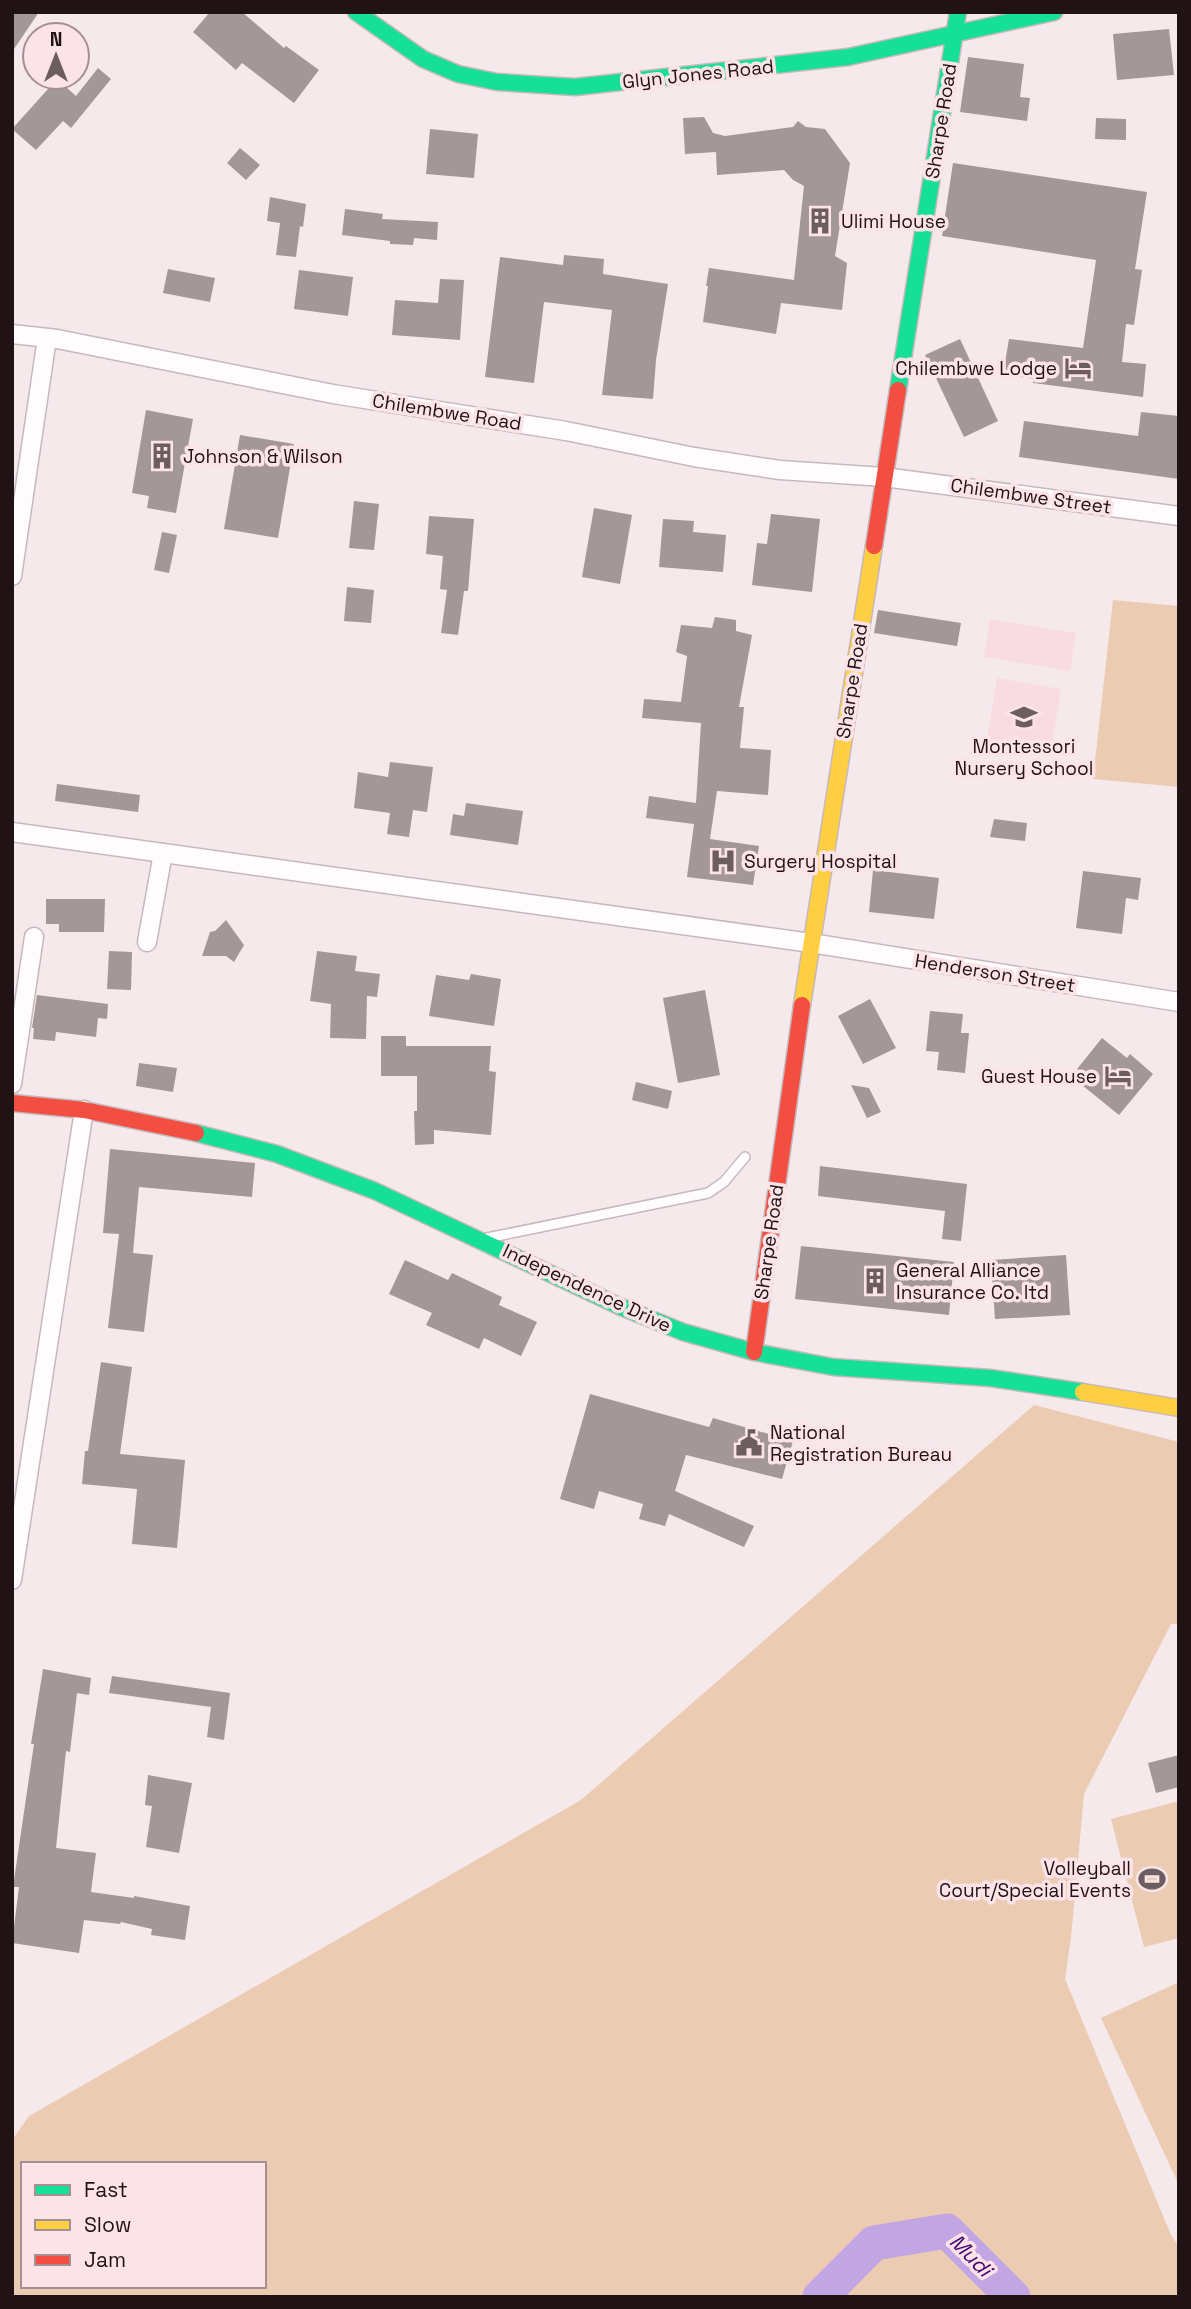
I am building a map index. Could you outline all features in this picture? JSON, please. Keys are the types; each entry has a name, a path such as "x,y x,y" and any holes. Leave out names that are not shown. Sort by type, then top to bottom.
{"street":[{"name":"Glyn Jones Road","path":"356,12 424,60 454,72 497,81 575,87 848,57 1054,12"},
{"name":"Sharpe Road","path":"754,1352 811,943 958,12"},
{"name":"Chilembwe Road","path":"12,334 47,338 333,394 566,431 694,457 780,470 884,477"},
{"path":"12,576 47,338"},
{"name":"Chilembwe Street","path":"884,477 1179,516"},
{"name":"Henderson Street","path":"12,832 811,943 1179,1002"},
{"path":"146,942 163,853"},
{"path":"12,1084 34,937"},
{"name":"Independence Drive","path":"12,1103 84,1110 174,1127 276,1154 375,1191 634,1312 683,1332 754,1352 833,1367 990,1377 1179,1408"},
{"path":"12,1580 84,1110"}],"lane":[{"path":"482,1240 708,1193 724,1182 745,1157"}],"shaded area":[{"path":"1113,600 1179,606 1179,787 1093,779"},
{"path":"990,619 1076,633 1070,671 984,657"},
{"name":"Montessori Nursery School","path":"997,678 1061,689 1050,756 986,746"},
{"path":"1034,1405 1179,1442 1179,1624 1171,1624 1084,1794 1065,1979 1171,2235 1179,2247 1179,2297 12,2297 12,2140 29,2116 581,1800"},
{"name":"Volleyball Court/Special Events","path":"1179,1801 1179,1938 1144,1947 1111,1819"},
{"path":"1179,1982 1179,2185 1101,2018"}],"building":[{"path":"12,12 39,12 33,21 21,21 21,39 12,52"},
{"path":"210,12 242,12 284,48 286,46 319,70 294,103 242,63 236,70 193,32"},
{"path":"1169,29 1174,75 1117,80 1113,34"},
{"path":"968,57 1024,64 1020,97 1030,98 1027,121 960,112"},
{"path":"98,68 111,79 71,128 63,121 36,150 12,129 46,91 70,91 76,96 80,91 91,91 91,77"},
{"name":"Ulimi House","path":"704,117 713,133 725,136 793,127 798,121 806,127 825,129 850,163 835,256 847,263 842,310 781,303 776,334 703,322 709,268 794,280 804,186 793,180 784,170 717,175 716,152 685,154 683,118"},
{"path":"1096,118 1126,119 1126,140 1095,139"},
{"path":"430,129 478,134 474,178 426,174"},
{"path":"240,148 260,165 246,180 227,163"},
{"path":"953,163 1147,192 1135,269 1142,270 1134,325 1126,324 1122,362 1146,364 1143,397 1033,383 1033,379 1003,374 1009,339 1083,348 1096,260 942,236"},
{"path":"270,197 306,204 296,257 276,255 280,223 267,221"},
{"path":"345,209 383,214 382,219 438,222 437,240 414,238 413,245 390,244 390,241 342,235"},
{"path":"564,255 604,259 603,274 668,284 653,399 602,395 612,310 544,302 534,383 485,377 500,257 563,265"},
{"path":"168,269 215,278 210,302 163,293"},
{"path":"299,270 353,277 348,316 294,309"},
{"path":"440,279 464,280 460,340 392,335 395,300 438,303"},
{"path":"960,339 998,421 964,437 925,355"},
{"name":"Johnson & Wilson","path":"146,410 193,419 176,513 147,508 149,496 132,493"},
{"path":"1141,412 1179,416 1179,479 1019,457 1024,421 1138,436"},
{"path":"240,435 294,444 278,538 224,529"},
{"path":"354,501 379,504 374,550 349,548"},
{"path":"594,508 632,515 620,584 582,577"},
{"path":"771,514 820,519 812,592 752,585 757,543 767,544"},
{"path":"429,516 474,519 468,591 464,591 458,635 441,633 447,590 440,589 443,556 426,554"},
{"path":"663,519 694,521 693,532 726,535 723,572 659,567"},
{"path":"162,532 177,535 169,573 154,570"},
{"path":"347,587 374,590 371,623 344,621"},
{"path":"878,610 961,623 957,646 874,633"},
{"path":"715,617 736,620 736,631 752,635 739,707 744,707 740,748 771,750 768,795 717,791 710,839 759,846 753,885 687,877 694,824 646,818 649,796 696,803 701,723 642,718 644,699 681,702 687,656 676,652 681,625 712,628"},
{"path":"390,762 433,767 427,812 413,810 409,837 387,834 390,813 354,808 358,772 388,777"},
{"path":"57,784 140,795 138,812 55,801"},
{"path":"466,803 523,811 518,845 450,835 453,814 464,816"},
{"path":"994,819 1027,823 1025,841 990,837"},
{"path":"873,870 939,878 934,919 869,912"},
{"path":"1083,871 1141,878 1138,900 1126,898 1122,934 1076,928"},
{"path":"46,899 105,899 104,932 59,932 59,924 46,924"},
{"path":"226,920 244,945 234,962 226,956 202,956 210,932 215,931"},
{"path":"109,951 132,952 131,990 107,989"},
{"path":"317,951 357,956 355,971 380,974 377,997 367,996 366,1039 330,1038 331,1004 310,1001"},
{"path":"471,974 501,979 494,1026 429,1016 436,975 469,980"},
{"path":"705,990 720,1075 678,1083 663,998"},
{"path":"37,995 108,1004 107,1019 98,1018 96,1037 56,1032 55,1041 33,1039"},
{"path":"870,999 896,1048 863,1064 838,1016"},
{"path":"930,1011 963,1014 961,1033 969,1033 965,1073 937,1070 939,1052 926,1051"},
{"path":"381,1036 406,1036 406,1046 491,1046 489,1071 496,1072 491,1135 434,1130 434,1144 415,1145 417,1076 381,1076"},
{"name":"Guest House","path":"1102,1038 1127,1058 1130,1054 1153,1074 1119,1115 1082,1085 1088,1078 1077,1069"},
{"path":"139,1063 177,1068 173,1092 136,1086"},
{"path":"636,1082 672,1091 668,1109 632,1100"},
{"path":"851,1085 869,1088 881,1112 867,1118"},
{"path":"110,1149 255,1163 252,1197 139,1187 133,1253 153,1255 144,1332 108,1328 119,1234 103,1233"},
{"name":"General Alliance Insurance Co. ltd","path":"820,1166 967,1184 961,1241 942,1239 945,1211 818,1196"},
{"name":"General Alliance Insurance Co. ltd","path":"801,1246 954,1262 949,1315 795,1299"},
{"path":"1066,1255 1070,1315 995,1319 991,1260"},
{"path":"405,1260 448,1280 452,1273 502,1297 499,1305 537,1322 521,1356 484,1338 479,1349 426,1325 432,1313 389,1294"},
{"path":"101,1362 132,1367 120,1454 185,1460 177,1548 132,1544 137,1489 82,1484 85,1451 88,1451"},
{"path":"590,1394 709,1427 713,1418 793,1441 782,1479 686,1455 675,1491 754,1526 744,1547 669,1514 665,1526 639,1519 643,1504 599,1491 594,1509 560,1499"},
{"path":"43,1669 91,1678 89,1695 77,1693 70,1752 66,1751 56,1848 96,1853 91,1892 190,1906 185,1940 151,1935 152,1929 121,1922 84,1920 79,1953 12,1943 19,1887 13,1887"},
{"path":"112,1676 230,1693 224,1740 207,1737 211,1707 109,1693"},
{"path":"1179,1755 1179,1787 1156,1793 1148,1763"},
{"path":"148,1775 192,1783 179,1853 146,1847 152,1806 145,1805"}],"waterway":[{"name":"Mudi","path":"820,2297 874,2243 947,2231 1013,2297"}],"traffic: fast":[{"path":"356,12 423,59 458,74 497,82 575,87 848,57 1054,12"},
{"path":"898,390 958,12"},
{"path":"196,1133 277,1154 375,1191 621,1307 683,1332 754,1352 833,1367 990,1378 1083,1392"}],"traffic: slow":[{"path":"802,1005 874,546"},
{"path":"1083,1392 1179,1408"}],"traffic: jam":[{"path":"874,546 898,390"},
{"path":"754,1352 802,1005"},
{"path":"12,1103 84,1110 196,1133"}],"place":[{"name":"Ulimi House","path":"820,221"},
{"name":"Chilembwe Lodge","path":"1078,368"},
{"name":"Johnson & Wilson","path":"162,456"},
{"name":"Montessori Nursery School","path":"1024,717"},
{"name":"Surgery Hospital","path":"723,861"},
{"name":"Guest House","path":"1118,1076"},
{"name":"General Alliance Insurance Co. ltd","path":"875,1281"},
{"name":"National Registration Bureau","path":"749,1443"},
{"name":"Volleyball Court/Special Events","path":"1152,1879"}]}
